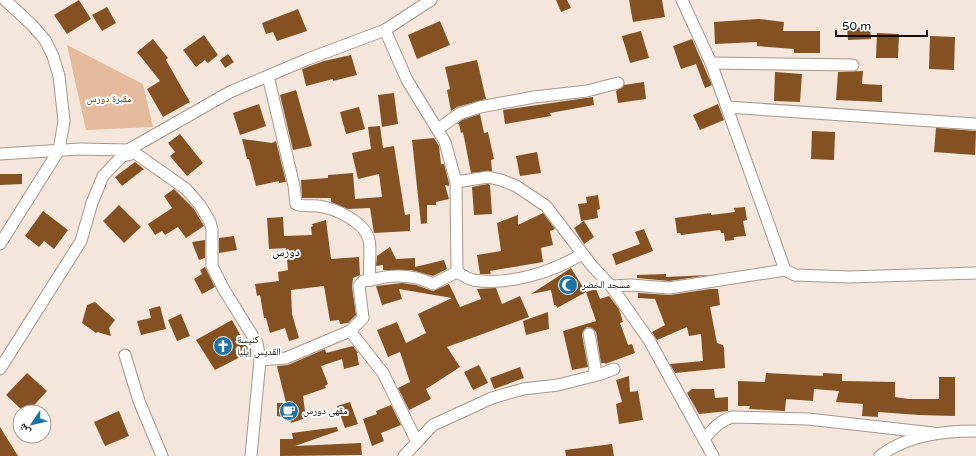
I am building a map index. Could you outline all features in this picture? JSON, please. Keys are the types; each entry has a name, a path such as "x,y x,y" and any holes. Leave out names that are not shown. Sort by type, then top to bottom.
{"street":[{"path":"0,244 59,150 64,121 59,76 53,56 45,40 32,24 5,0"},
{"path":"0,369 81,241 92,203 103,176 125,153 230,92 385,30 430,0"},
{"path":"682,0 711,63 785,270"},
{"path":"385,30 407,80 445,142 456,182 457,272"},
{"path":"711,63 854,65"},
{"path":"268,76 294,186 296,204 321,206 354,219 369,239 371,266 369,276 370,280"},
{"path":"438,130 459,114 480,106 587,90 618,83"},
{"path":"727,107 976,124"},
{"path":"0,154 59,150 135,153 186,189 200,205 210,222 212,229 212,266 223,288 257,343 260,360 251,456"},
{"path":"456,182 488,177 516,186 546,206 582,254 611,286 649,340 713,456"},
{"path":"457,272 472,280 487,281 531,276 565,264 582,254"},
{"path":"611,286 632,285 669,288 785,270 795,275 849,276 976,273"},
{"path":"260,360 286,358 350,331 363,318 359,286 363,281 385,276 402,275 424,279 433,284 457,272"},
{"path":"350,331 383,373 417,442"},
{"path":"589,334 595,367 594,376"},
{"path":"125,355 139,401 162,456"},
{"path":"404,456 433,425 492,398 523,389 558,385 594,376 614,369"},
{"path":"704,440 718,425 732,417 808,419 933,433 976,431"},
{"path":"880,456 891,447 933,433"}],"green space":[{"name":"مقبرة دورس","path":"67,45 143,84 153,127 86,130"}],"building":[{"path":"79,0 91,19 67,34 54,15"},
{"path":"556,0 567,0 571,8 561,12"},
{"path":"629,0 662,0 665,17 633,22"},
{"path":"107,7 116,23 102,31 92,15"},
{"path":"298,9 307,31 277,41 273,32 266,34 262,23"},
{"path":"759,19 784,22 783,31 820,31 820,53 794,53 794,49 757,46 757,42 715,44 714,22"},
{"path":"440,21 450,45 417,59 408,35"},
{"path":"870,27 871,39 848,40 847,28"},
{"path":"641,31 649,58 630,63 622,36"},
{"path":"877,33 899,34 898,58 876,58"},
{"path":"204,35 218,55 208,63 205,60 196,67 183,50"},
{"path":"930,36 955,37 954,70 929,69"},
{"path":"153,39 168,58 166,60 190,102 163,117 147,89 160,81 137,52"},
{"path":"692,39 712,85 705,88 696,64 681,69 673,46"},
{"path":"228,54 234,62 225,68 220,60"},
{"path":"351,55 357,75 306,86 302,69 324,61"},
{"path":"477,60 486,99 457,107 451,111 447,90 450,89 445,67"},
{"path":"863,71 862,84 882,85 882,102 836,100 838,72"},
{"path":"775,72 802,74 800,102 774,101"},
{"path":"644,82 646,99 618,103 616,91 624,85"},
{"path":"296,90 312,146 293,150 280,95"},
{"path":"394,93 398,124 382,127 378,95"},
{"path":"593,97 594,105 550,113 551,116 505,124 503,110"},
{"path":"259,104 266,126 240,135 233,113"},
{"path":"718,104 724,120 700,130 693,115"},
{"path":"359,107 365,129 346,134 340,112"},
{"path":"480,114 484,133 488,132 494,159 491,160 492,171 471,173 463,132 461,133 459,124 457,124 462,120"},
{"path":"380,126 383,148 394,146 405,215 410,214 410,231 374,233 370,208 348,209 331,202 331,198 302,198 301,180 328,178 328,175 353,173 355,199 382,197 379,174 358,179 352,153 371,149 368,127"},
{"path":"936,128 976,131 975,155 934,152"},
{"path":"812,131 835,132 834,160 811,159"},
{"path":"180,134 203,163 187,176 170,156 175,152 168,143"},
{"path":"434,138 439,146 441,164 444,164 449,183 449,186 445,185 449,199 436,202 436,205 427,205 427,223 421,224 412,140"},
{"path":"242,139 272,143 276,141 286,182 279,183 279,181 256,186"},
{"path":"537,152 541,173 520,176 516,156"},
{"path":"135,162 144,169 122,186 115,177"},
{"path":"0,174 22,174 22,184 0,185"},
{"path":"488,184 490,185 492,214 474,215 472,187"},
{"path":"174,189 194,209 204,226 186,238 178,227 165,235 162,231 155,235 148,224 172,208 164,196"},
{"path":"598,195 600,209 597,210 598,218 581,221 578,204 587,203 586,197"},
{"path":"119,205 141,227 124,243 103,221"},
{"path":"745,207 747,220 743,221 746,236 734,237 734,240 725,241 724,233 721,233 720,230 681,235 680,233 677,233 675,218 711,213 711,215 735,212 734,208"},
{"path":"43,211 68,230 54,249 44,241 39,247 25,236"},
{"path":"543,213 555,229 550,231 553,245 541,248 543,262 490,271 491,274 480,274 477,255 501,251 497,223 518,215 518,225"},
{"path":"283,217 284,236 312,235 312,224 326,220 331,259 359,257 360,275 353,278 352,287 356,315 348,323 340,324 339,320 330,321 324,286 291,290 292,314 299,338 289,341 285,328 270,333 266,318 264,318 260,295 257,296 255,284 279,281 278,272 288,270 286,248 269,249 267,218"},
{"path":"584,221 594,237 584,244 574,228"},
{"path":"644,229 653,251 616,265 612,254 640,244 635,232"},
{"path":"234,236 237,250 219,253 219,238"},
{"path":"205,240 205,258 199,260 192,242"},
{"path":"390,247 396,259 415,258 415,267 444,260 447,269 433,276 411,270 383,270 383,265 376,266 377,256"},
{"path":"205,267 215,287 202,294 194,279 202,274 200,270"},
{"name":"مسجد الخضر","path":"571,268 586,292 557,308 556,305 554,305 551,290 531,294"},
{"path":"666,274 666,277 710,275 669,281 637,278 637,275"},
{"path":"402,283 416,285 433,291 449,284 460,307 481,299 477,289 496,288 502,304 520,296 529,317 447,347 460,367 426,389 431,399 409,410 398,388 410,382 400,352 388,357 377,330 397,322 406,343 426,333 418,314 452,298 399,289 402,299 382,305 376,286"},
{"path":"596,289 600,299 609,296 619,309 623,322 620,323 628,345 632,344 635,353 605,364 601,363 596,332 592,328 587,327 583,331 582,335 588,367 572,370 563,331 596,321 586,292"},
{"path":"718,289 720,305 710,307 717,343 723,345 724,348 725,368 675,373 670,364 703,361 701,334 689,336 687,327 657,340 652,332 665,325 655,299 638,298 638,293 670,295"},
{"path":"95,302 115,320 109,328 111,336 96,333 82,323 87,305"},
{"path":"160,306 166,329 141,335 137,321 151,318 149,309"},
{"path":"548,312 549,329 526,335 523,321"},
{"path":"181,314 190,336 177,341 168,320"},
{"name":"كنيسة القديس إيليا","path":"232,320 250,352 215,370 196,340"},
{"path":"353,346 358,353 359,365 344,369 342,359 321,366 328,384 325,386 326,388 303,396 306,418 291,423 290,418 277,416 277,403 286,403 277,366 288,365 325,349 326,353"},
{"path":"479,365 488,383 473,390 464,372"},
{"path":"520,367 524,378 494,389 490,378"},
{"path":"27,373 47,391 35,404 16,404 6,395"},
{"path":"766,373 823,376 823,373 842,374 842,381 895,382 895,397 909,399 939,399 939,377 955,377 955,416 878,412 878,417 862,416 863,404 836,402 839,391 814,389 813,401 786,399 785,411 749,409 750,406 738,406 738,381 765,382"},
{"path":"629,376 630,392 638,391 643,420 619,424 616,404 622,402 616,380"},
{"path":"692,389 714,389 715,398 728,397 728,411 699,414 687,393"},
{"path":"350,402 358,424 345,428 337,406"},
{"path":"391,405 401,425 381,433 384,441 372,446 363,419 377,414 376,411"},
{"path":"119,411 129,436 105,446 94,422"},
{"path":"0,427 18,456 0,456"},
{"path":"337,427 338,431 295,446 361,443 362,455 280,456 280,439 293,439 292,433"},
{"path":"612,444 614,456 566,456 565,450"}],"place":[{"name":"مسجد الخضر","path":"568,285"},
{"name":"كنيسة القديس إيليا","path":"223,346"},
{"name":"مقهى دورس","path":"289,411"}],"district":[{"name":"دورس","path":"286,252"}]}
